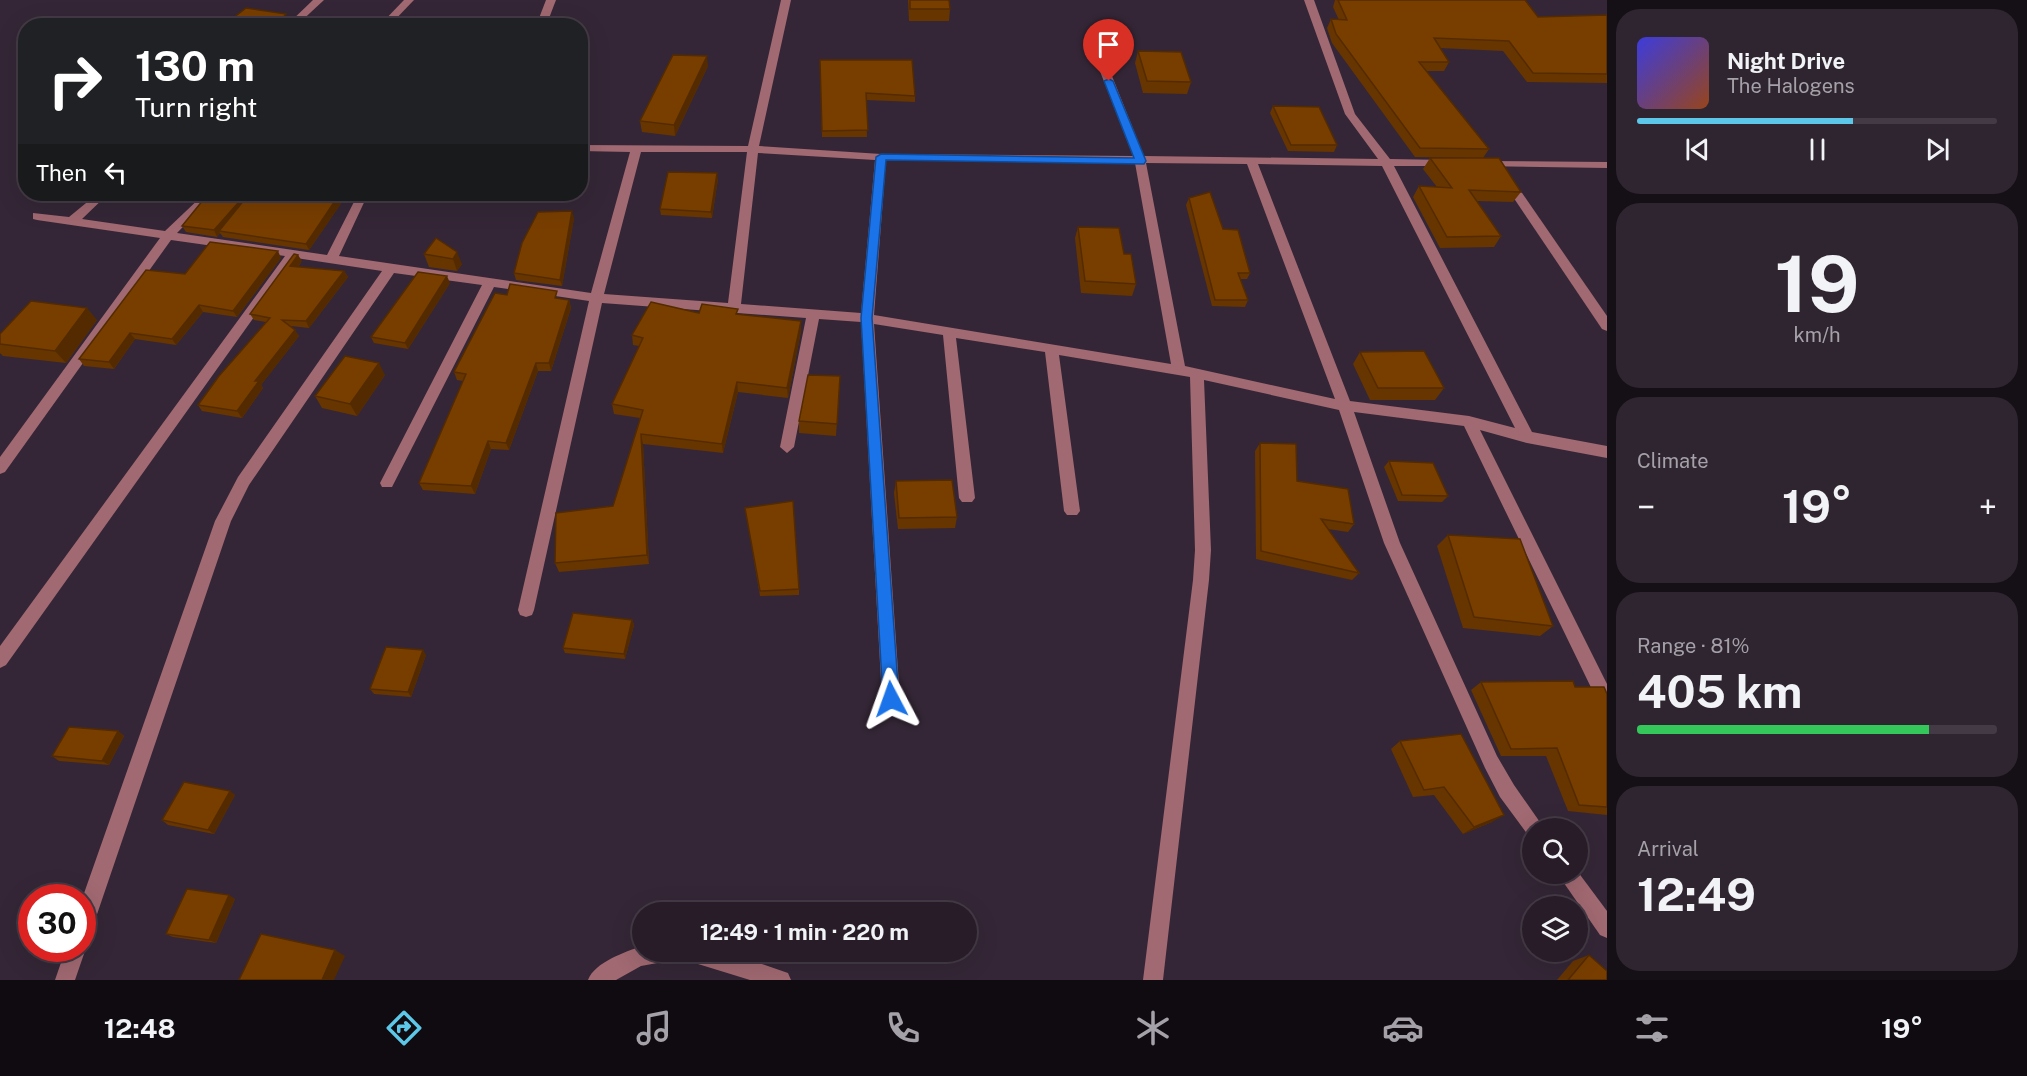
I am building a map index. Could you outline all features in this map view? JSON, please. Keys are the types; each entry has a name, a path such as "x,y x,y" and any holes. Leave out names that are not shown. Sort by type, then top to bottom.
{"street":[{"path":"299,18 319,0"},
{"path":"391,18 409,0"},
{"path":"545,18 551,0"},
{"path":"734,307 753,149 786,0"},
{"path":"1309,0 1350,114 1386,162 1527,437"},
{"path":"1101,61 1140,161 1179,370"},
{"path":"526,610 596,298 637,147"},
{"path":"588,148 753,149 881,157 1607,165"},
{"path":"881,157 867,318 891,699"},
{"path":"1251,160 1345,406 1392,543 1496,771 1527,818"},
{"path":"1497,164 1607,326"},
{"path":"72,221 95,201"},
{"path":"0,468 168,235 203,201"},
{"path":"331,260 360,201"},
{"path":"37,216 596,298 867,318 1197,373 1345,406 1469,422 1527,437 1607,452"},
{"path":"0,660 292,254"},
{"path":"96,888 223,521 243,481 390,269"},
{"path":"387,483 489,284"},
{"path":"787,447 813,314"},
{"path":"949,332 967,498"},
{"path":"1051,348 1072,512"},
{"path":"1153,980 1202,560 1197,373"},
{"path":"1469,422 1607,702"},
{"path":"1575,884 1607,928"},
{"path":"598,980 647,954 674,951 707,957 781,980"},
{"path":"65,980 71,962"}],"building":[{"path":"910,0 949,0 950,9 910,9"},
{"path":"1338,0 1525,0 1538,17 1607,15 1607,74 1533,73 1509,41 1434,38 1449,62 1419,62 1489,149 1420,148 1336,34 1331,19 1347,20"},
{"path":"246,8 286,14 283,18 233,18"},
{"path":"1138,51 1181,52 1191,82 1147,81"},
{"path":"673,55 707,56 674,125 640,121"},
{"path":"820,60 912,60 915,96 866,93 868,130 822,131"},
{"path":"1273,106 1319,107 1337,145 1291,145"},
{"path":"1430,158 1499,158 1521,192 1469,190 1501,236 1447,237 1419,186 1452,188"},
{"path":"668,172 717,173 711,212 660,209"},
{"path":"1210,192 1223,229 1238,230 1250,273 1238,273 1248,300 1215,300 1189,198"},
{"path":"202,201 240,201 214,230 182,226"},
{"path":"243,201 335,201 306,244 219,231"},
{"path":"572,211 560,280 514,273 522,243 538,212"},
{"path":"1078,227 1119,228 1124,254 1131,254 1136,284 1085,281"},
{"path":"436,238 457,252 453,259 424,254"},
{"path":"210,242 278,251 233,311 199,305 172,339 130,333 109,362 79,359 146,270 185,274"},
{"path":"294,254 298,255 290,266 344,271 306,321 282,320 295,330 255,381 259,381 237,411 198,405 219,376 270,318 250,314"},
{"path":"418,272 447,276 405,343 371,337"},
{"path":"510,284 557,291 555,298 569,300 549,363 536,363 506,443 488,441 471,486 419,483 466,374 454,372 495,293 507,295"},
{"path":"31,301 87,308 55,351 0,344 0,334"},
{"path":"651,302 699,313 702,304 738,309 736,314 801,321 787,388 737,382 722,444 641,434 647,555 555,563 556,513 613,506 643,410 612,404 643,338 632,335"},
{"path":"1424,351 1444,388 1378,388 1360,352"},
{"path":"345,356 379,363 350,404 315,396"},
{"path":"808,375 840,376 837,424 799,421"},
{"path":"1260,443 1296,444 1297,481 1348,489 1354,524 1321,519 1359,573 1261,551"},
{"path":"1389,461 1433,463 1448,496 1402,495"},
{"path":"952,480 957,517 899,518 896,481"},
{"path":"793,501 799,589 760,591 745,508"},
{"path":"1448,535 1520,539 1553,626 1474,617"},
{"path":"573,613 632,620 624,654 563,648"},
{"path":"386,647 423,650 408,692 370,689"},
{"path":"1573,681 1575,687 1604,687 1607,694 1607,807 1579,805 1557,748 1511,749 1481,682"},
{"path":"69,727 118,731 102,761 52,756"},
{"path":"1461,734 1504,815 1474,827 1444,787 1424,790 1400,741"},
{"path":"184,782 230,791 208,830 162,820"},
{"path":"187,889 229,895 209,940 166,934"},
{"path":"261,934 335,950 322,980 239,980"},
{"path":"1588,956 1607,971 1607,980 1568,980 1583,962 1588,962"}],"route":[{"path":"891,699 867,318 881,157 1104,158 1140,161 1109,81"}]}
